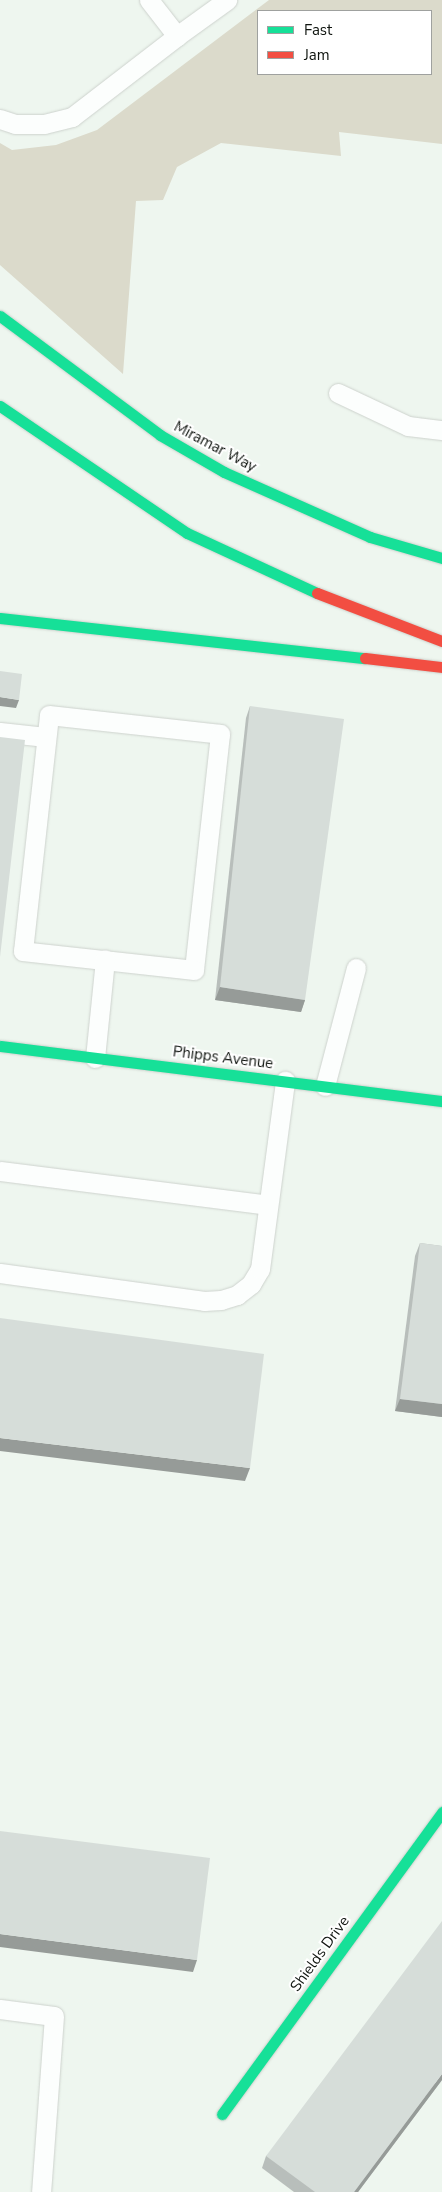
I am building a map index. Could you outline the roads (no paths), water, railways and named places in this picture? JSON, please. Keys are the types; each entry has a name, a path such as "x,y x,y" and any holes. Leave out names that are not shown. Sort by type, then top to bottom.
{"street":[{"name":"Miramar Way","path":"0,316 160,435 224,472 370,536 442,558"},
{"path":"0,406 187,533 342,604 442,641"},
{"path":"0,618 442,667"},
{"name":"Phipps Avenue","path":"0,1046 442,1101"},
{"name":"Shields Drive","path":"222,2114 442,1812"}],"lane":[{"path":"149,0 177,36"},
{"path":"0,119 15,124 44,124 72,117 227,0"},
{"path":"338,393 408,426 442,430"},
{"path":"49,715 220,734 194,970 105,960 23,951 49,715"},
{"path":"0,732 46,737"},
{"path":"95,1058 105,960"},
{"path":"325,1086 356,968"},
{"path":"0,1273 204,1301 221,1300 237,1295 251,1284 260,1269 285,1081"},
{"path":"0,1171 268,1206"},
{"path":"0,2009 54,2016 41,2192"}]}
